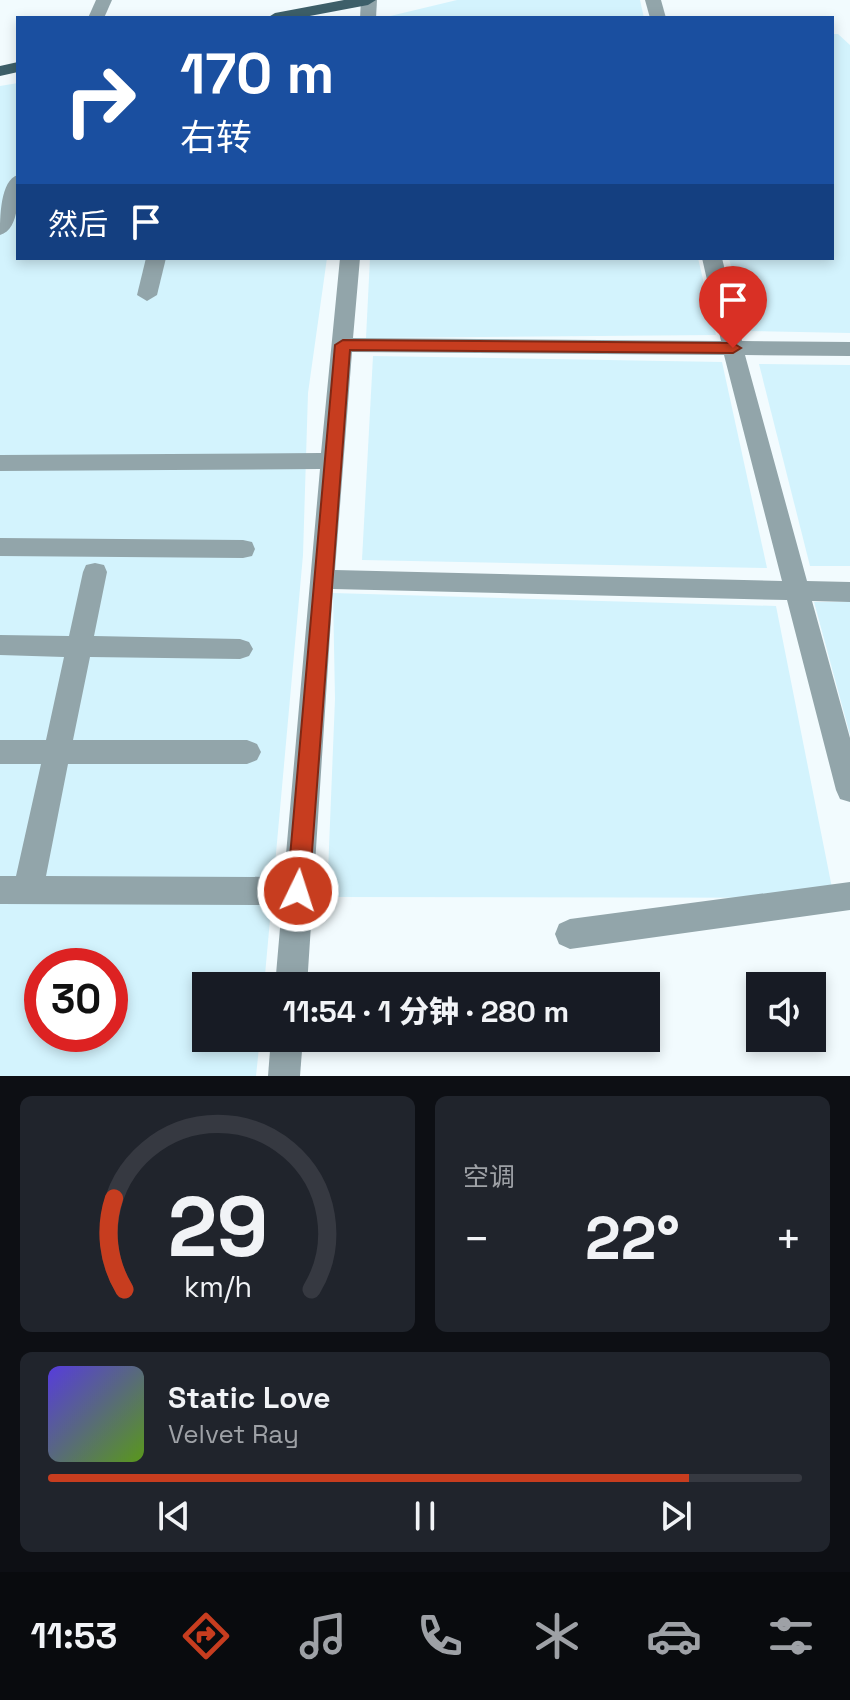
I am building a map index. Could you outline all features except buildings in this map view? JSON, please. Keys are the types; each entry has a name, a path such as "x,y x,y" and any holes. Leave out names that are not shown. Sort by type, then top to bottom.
{"main road":[{"path":"285,16 368,0"}],"street":[{"path":"0,229 16,185"},
{"path":"147,295 156,260"},
{"path":"292,972 350,260"},
{"path":"712,260 850,790"},
{"path":"343,345 850,349"},
{"path":"0,463 332,461"},
{"path":"0,547 243,549"},
{"path":"95,572 58,751 14,890 298,891"},
{"path":"322,579 850,592"},
{"path":"0,645 240,649"},
{"path":"0,752 247,752"},
{"path":"570,934 850,896"},
{"path":"284,1076 286,1052"}],"shaded area":[{"path":"457,0 640,0 644,16 390,16"},
{"path":"834,34 838,34 850,45 850,333 746,331 729,260 834,260"},
{"path":"16,83 16,260 327,260 308,393 303,555 265,972 192,972 192,1052 259,1052 256,1076 0,1076 0,86"},
{"path":"370,260 698,260 716,335 366,338"},
{"path":"373,356 722,362 767,568 362,560"},
{"path":"759,364 850,365 850,566 810,566"},
{"path":"333,593 776,606 834,898 327,897 335,699"},
{"path":"814,602 850,602 850,735"}],"route":[{"path":"298,891 343,345 733,348"}]}
